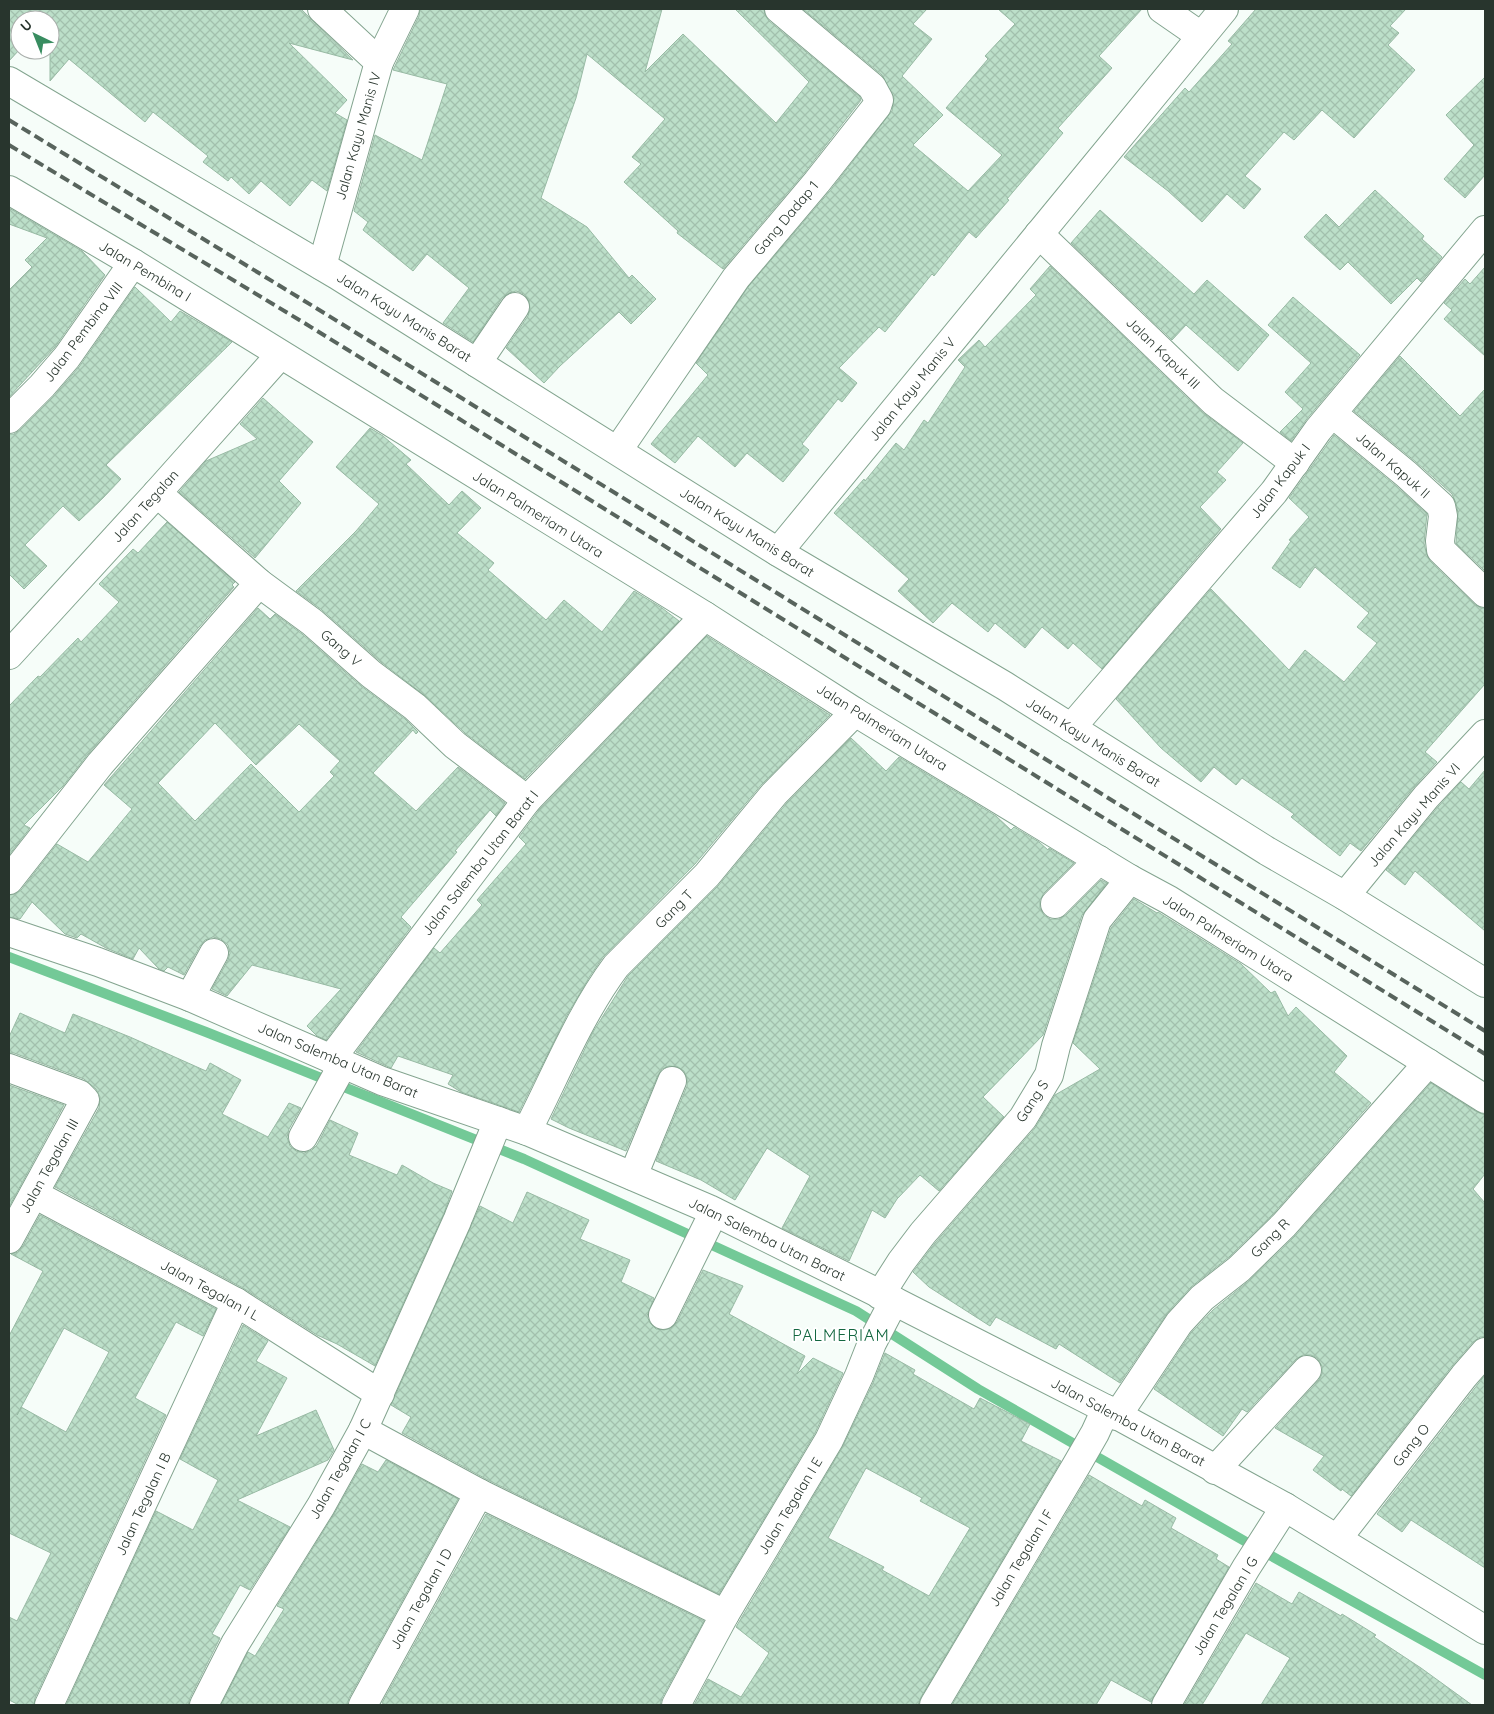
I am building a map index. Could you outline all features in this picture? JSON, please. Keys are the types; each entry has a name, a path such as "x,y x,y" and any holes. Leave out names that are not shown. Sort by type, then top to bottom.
{"street":[{"path":"322,9 379,62"},
{"name":"Jalan Kayu Manis IV","path":"322,266 379,62 405,9"},
{"name":"Gang Dadap 1","path":"618,450 736,278 817,182 877,106 878,100 872,88 778,9"},
{"path":"1162,9 1201,36"},
{"name":"Jalan Kayu Manis V","path":"778,552 1224,9"},
{"name":"Jalan Kayu Manis Barat","path":"9,81 322,266 778,552 1005,686 1267,851 1484,981"},
{"name":"Jalan Pembina I","path":"9,190 133,263 280,355"},
{"path":"1042,230 1203,372"},
{"name":"Jalan Kapuk III","path":"1042,230 1213,401 1295,463"},
{"name":"Jalan Kapuk I","path":"1071,728 1274,492 1318,430 1485,230"},
{"name":"Jalan Pembina VIII","path":"9,419 42,386 67,357 133,263"},
{"path":"476,362 515,307"},
{"name":"Jalan Tegalan","path":"9,655 158,493 280,355"},
{"name":"Jalan Palmeriam Utara","path":"280,355 705,616 855,712 1130,879 1169,900 1485,1100"},
{"name":"Jalan Kapuk II","path":"1333,414 1406,474 1441,506 1443,516 1440,541 1441,550 1485,593"},
{"name":"Gang V","path":"158,493 259,583 312,622 371,674 415,707 455,745 527,800"},
{"path":"9,880 100,764 259,583"},
{"name":"Jalan Salemba Utan Barat I","path":"303,1137 337,1061 527,800 705,616"},
{"name":"Gang T","path":"527,1130 586,1016 616,966 707,875 774,794 855,712"},
{"name":"Jalan Kayu Manis VI","path":"1345,896 1426,797 1485,734"},
{"path":"1055,904 1099,860"},
{"name":"Gang S","path":"887,1303 901,1262 922,1233 1023,1118 1049,1075 1097,920 1130,879"},
{"name":"Jalan Salemba Utan Barat","path":"9,932 98,962 190,997 382,1081 497,1127 527,1130 714,1212 1106,1419 1215,1470 1285,1507 1485,1630"},
{"path":"190,997 214,953"},
{"name":"Gang R","path":"1106,1419 1179,1323 1202,1298 1239,1269 1284,1225 1428,1064"},
{"name":"Jalan Tegalan III","path":"9,1068 80,1094 85,1100 9,1239"},
{"path":"633,1176 672,1081"},
{"name":"Jalan Tegalan I C","path":"204,1705 235,1644 321,1506 363,1430 497,1127"},
{"name":"Jalan Tegalan I L","path":"34,1194 236,1302 380,1394"},
{"path":"663,1315 714,1212"},
{"name":"Jalan Tegalan I B","path":"49,1705 236,1302"},
{"name":"Jalan Tegalan I E","path":"676,1705 725,1614 829,1440 859,1376 887,1303"},
{"name":"Gang O","path":"1337,1538 1485,1352"},
{"path":"1215,1470 1306,1370"},
{"name":"Jalan Tegalan I F","path":"934,1705 1106,1419"},
{"path":"363,1430 479,1493 725,1614"},
{"name":"Jalan Tegalan I D","path":"363,1705 479,1493"},
{"name":"Jalan Tegalan I G","path":"1166,1705 1246,1568 1285,1507"}],"building":[{"path":"9,9 301,9 353,60 289,43 347,100 335,113 347,120 327,191 312,180 290,206 261,181 249,194 231,177 228,181 203,162 208,156 153,112 145,122 69,59 50,81 50,60 60,60 60,10 10,10 9,61"},
{"path":"420,9 662,9 645,72 683,34 776,123 809,82 735,9 764,9 769,21 860,97 861,100 805,172 723,269 677,233 678,231 624,182 641,164 632,157 665,119 587,54 576,98 541,198 587,227 629,278 632,275 656,299 631,324 619,312 544,383 506,348 528,316 530,309 529,301 524,294 516,291 502,298 473,342 443,323 469,288 427,254 413,271 363,230 368,222 354,211 375,135 422,160 447,84 393,70 419,16"},
{"path":"803,9 927,9 913,24 932,39 902,76 943,115 913,145 968,191 1002,155 946,108 988,59 985,56 1015,24 998,9 1142,9 1099,56 1112,68 1058,128 1063,133 1007,199 1009,200 976,238 969,232 934,276 932,274 885,332 879,327 839,368 857,383 842,402 838,399 802,444 809,450 783,482 747,453 735,467 698,436 675,463 651,444 708,375 696,363 748,287 829,192 892,111 894,98 882,75"},
{"path":"1256,9 1406,9 1390,26 1399,33 1388,45 1415,70 1354,138 1322,110 1294,140 1284,132 1245,176 1261,189 1244,209 1227,194 1202,222 1168,191 1124,157 1185,88 1189,92 1232,44 1228,41"},
{"path":"1485,77 1485,175 1465,198 1444,179 1474,145 1446,115"},
{"path":"1375,190 1424,236 1422,239 1442,257 1421,282 1417,278 1391,304 1348,262 1340,270 1304,237 1326,214 1339,227"},
{"path":"9,208 82,251 105,275 55,347 9,397 9,290 32,267 25,260 47,238 9,224"},
{"path":"1100,210 1194,294 1207,280 1269,335 1238,371 1186,325 1172,340 1071,243"},
{"path":"1050,266 1202,412 1243,443 1217,472 1226,480 1200,507 1221,529 1102,669 1073,643 1068,649 1042,627 1025,648 995,623 988,632 952,603 933,623 898,591 909,579 834,513 864,479 865,481 896,443 904,450 924,420 928,423 965,367 958,360 979,340 985,347 1036,295 1030,289"},
{"path":"1485,267 1485,356 1444,319 1452,310 1444,303 1465,279 1470,284"},
{"path":"135,287 171,322 180,311 232,342 106,465 121,479 103,498 79,521 63,506 25,545 47,566 24,589 9,574 9,434 14,434 20,430 53,397 79,367"},
{"path":"1293,297 1360,355 1291,441 1280,432 1303,409 1285,392 1311,363 1268,325"},
{"path":"1400,356 1460,416 1485,389 1485,571 1456,543 1458,513 1452,494 1354,411"},
{"path":"263,398 313,442 279,481 301,503 255,558 179,492 206,461 257,439 240,424"},
{"path":"370,428 383,436 411,460 406,464 449,505 462,491 481,508 457,533 494,563 488,570 546,620 564,600 602,632 634,591 679,621 525,779 465,733 424,695 381,662 322,610 296,591 356,531 379,504 336,467"},
{"path":"1334,435 1427,514 1424,543 1430,561 1474,604 1485,608 1485,684 1425,752 1437,762 1361,851 1350,843 1340,856 1291,817 1294,814 1242,778 1236,785 1214,767 1201,782 1161,748 1116,699 1211,589 1289,670 1305,650 1344,682 1377,643 1357,627 1369,613 1315,567 1300,588 1272,568 1291,541 1289,540 1309,517 1289,498"},
{"path":"167,522 235,582 232,585 234,587 88,754 63,786 24,825 30,828 9,855 9,706 78,638 81,642 119,602 99,584 133,549 138,553"},
{"path":"258,608 270,619 275,614 302,634 361,686 405,719 418,732 416,734 413,730 373,773 416,811 458,767 505,803 496,816 490,810 401,917 411,927 326,1040 317,1036 307,1026 341,989 252,965 227,996 212,989 230,953 228,945 221,939 213,937 205,940 184,975 168,967 164,971 159,969 139,948 133,959 106,948 81,934 77,938 65,934 32,902 20,919 9,917 9,895 21,890 57,844 88,862 132,809 104,785","holes":["215,723 256,765 299,724 340,761 330,772 334,776 299,812 251,764 195,821 158,783"]},
{"path":"707,636 830,715 762,784 695,864 603,957 566,1017 519,1112 461,1092 448,1084 453,1075 398,1056 391,1068 356,1052 434,948 440,953 482,905 477,900 526,844 519,837 539,810"},
{"path":"851,738 886,771 899,757 996,816 1011,830 1014,827 1039,842 1048,850 1049,848 1074,863 1044,893 1040,900 1040,908 1044,915 1050,919 1059,919 1066,915 1101,880 1107,883 1082,915 1043,1035 983,1097 1004,1117 939,1191 920,1175 897,1199 885,1218 872,1210 849,1261 782,1228 810,1176 767,1148 735,1200 701,1180 656,1161 687,1086 687,1078 684,1071 678,1067 669,1066 662,1069 658,1075 626,1151 551,1119 593,1032 628,976 718,886 786,804"},
{"path":"1485,770 1485,931 1415,871 1405,885 1386,870 1461,782 1469,789"},
{"path":"1134,899 1241,964 1271,993 1275,991 1288,1016 1296,1007 1347,1056 1334,1072 1371,1103 1273,1214 1229,1257 1191,1287 1168,1312 1120,1383 1059,1344 1056,1349 996,1317 990,1326 929,1287 913,1272 935,1243 1035,1128 1055,1095 1100,1069 1073,1043 1111,928"},
{"path":"20,1013 65,1033 73,1014 206,1071 210,1063 241,1080 222,1114 268,1137 289,1103 301,1108 289,1129 287,1137 290,1146 296,1151 304,1153 312,1150 317,1145 330,1120 358,1133 349,1155 397,1175 402,1165 433,1183 452,1191 444,1213 375,1366 317,1335 243,1288 55,1187 99,1108 100,1097 96,1089 84,1079 14,1053 9,1053 9,1037"},
{"path":"1431,1083 1485,1115 1485,1174 1473,1189 1485,1203 1485,1337 1480,1337 1473,1342 1452,1366 1351,1496 1342,1489 1341,1491 1313,1470 1324,1456 1275,1428 1319,1380 1322,1374 1322,1366 1317,1358 1311,1355 1303,1355 1296,1359 1247,1412 1242,1409 1223,1436 1154,1389 1191,1333 1213,1310 1250,1280 1295,1236"},
{"path":"9,1085 64,1105 9,1207"},
{"path":"527,1192 589,1220 580,1239 630,1260 621,1282 654,1298 647,1316 650,1323 656,1329 664,1330 671,1328 677,1322 703,1270 743,1286 729,1314 805,1356 797,1374 813,1358 843,1373 815,1433 719,1594 486,1479 402,1433 411,1417 391,1405 480,1206 513,1223"},
{"path":"40,1215 216,1309 203,1336 176,1322 135,1398 166,1415 35,1698 34,1705 19,1705 9,1700 9,1617 17,1621 51,1553 9,1533 9,1336 43,1271 11,1254 18,1252","holes":["64,1328 109,1352 66,1432 21,1407"]},
{"path":"243,1325 268,1341 256,1361 287,1378 256,1436 316,1410 334,1450 328,1460 237,1500 290,1527 250,1590 240,1585 212,1634 220,1638 188,1705 66,1705 156,1511 193,1530 218,1480 180,1459"},
{"path":"885,1353 915,1370 913,1374 974,1409 980,1398 1030,1424 1021,1441 1061,1461 918,1705 694,1705 708,1679 741,1697 769,1653 736,1627 842,1448","holes":["866,1468 922,1498 920,1501 970,1528 929,1596 882,1570 884,1567 828,1538"]},
{"path":"1485,1375 1485,1568 1411,1520 1402,1532 1377,1514"},
{"path":"386,1460 458,1499 349,1698 347,1705 221,1705 248,1652 255,1656 284,1609 277,1606 334,1514 362,1464 378,1472"},
{"path":"1089,1475 1142,1506 1145,1500 1176,1518 1171,1528 1218,1555 1216,1559 1229,1567 1151,1702 1111,1680 1096,1705 952,1705"},
{"path":"486,1514 704,1621 660,1705 386,1705 382,1703"},
{"path":"1256,1583 1292,1604 1299,1592 1341,1616 1342,1614 1376,1635 1374,1637 1472,1705 1261,1705 1290,1658 1246,1633 1202,1705 1184,1705"}],"waterway":[{"path":"9,957 206,1032 524,1159 856,1311 978,1389 1485,1675"}],"railway":[{"path":"9,120 1485,1031"},
{"path":"9,145 306,324 1485,1054"}],"district":[{"name":"PALMERIAM","path":"841,1335"}]}
